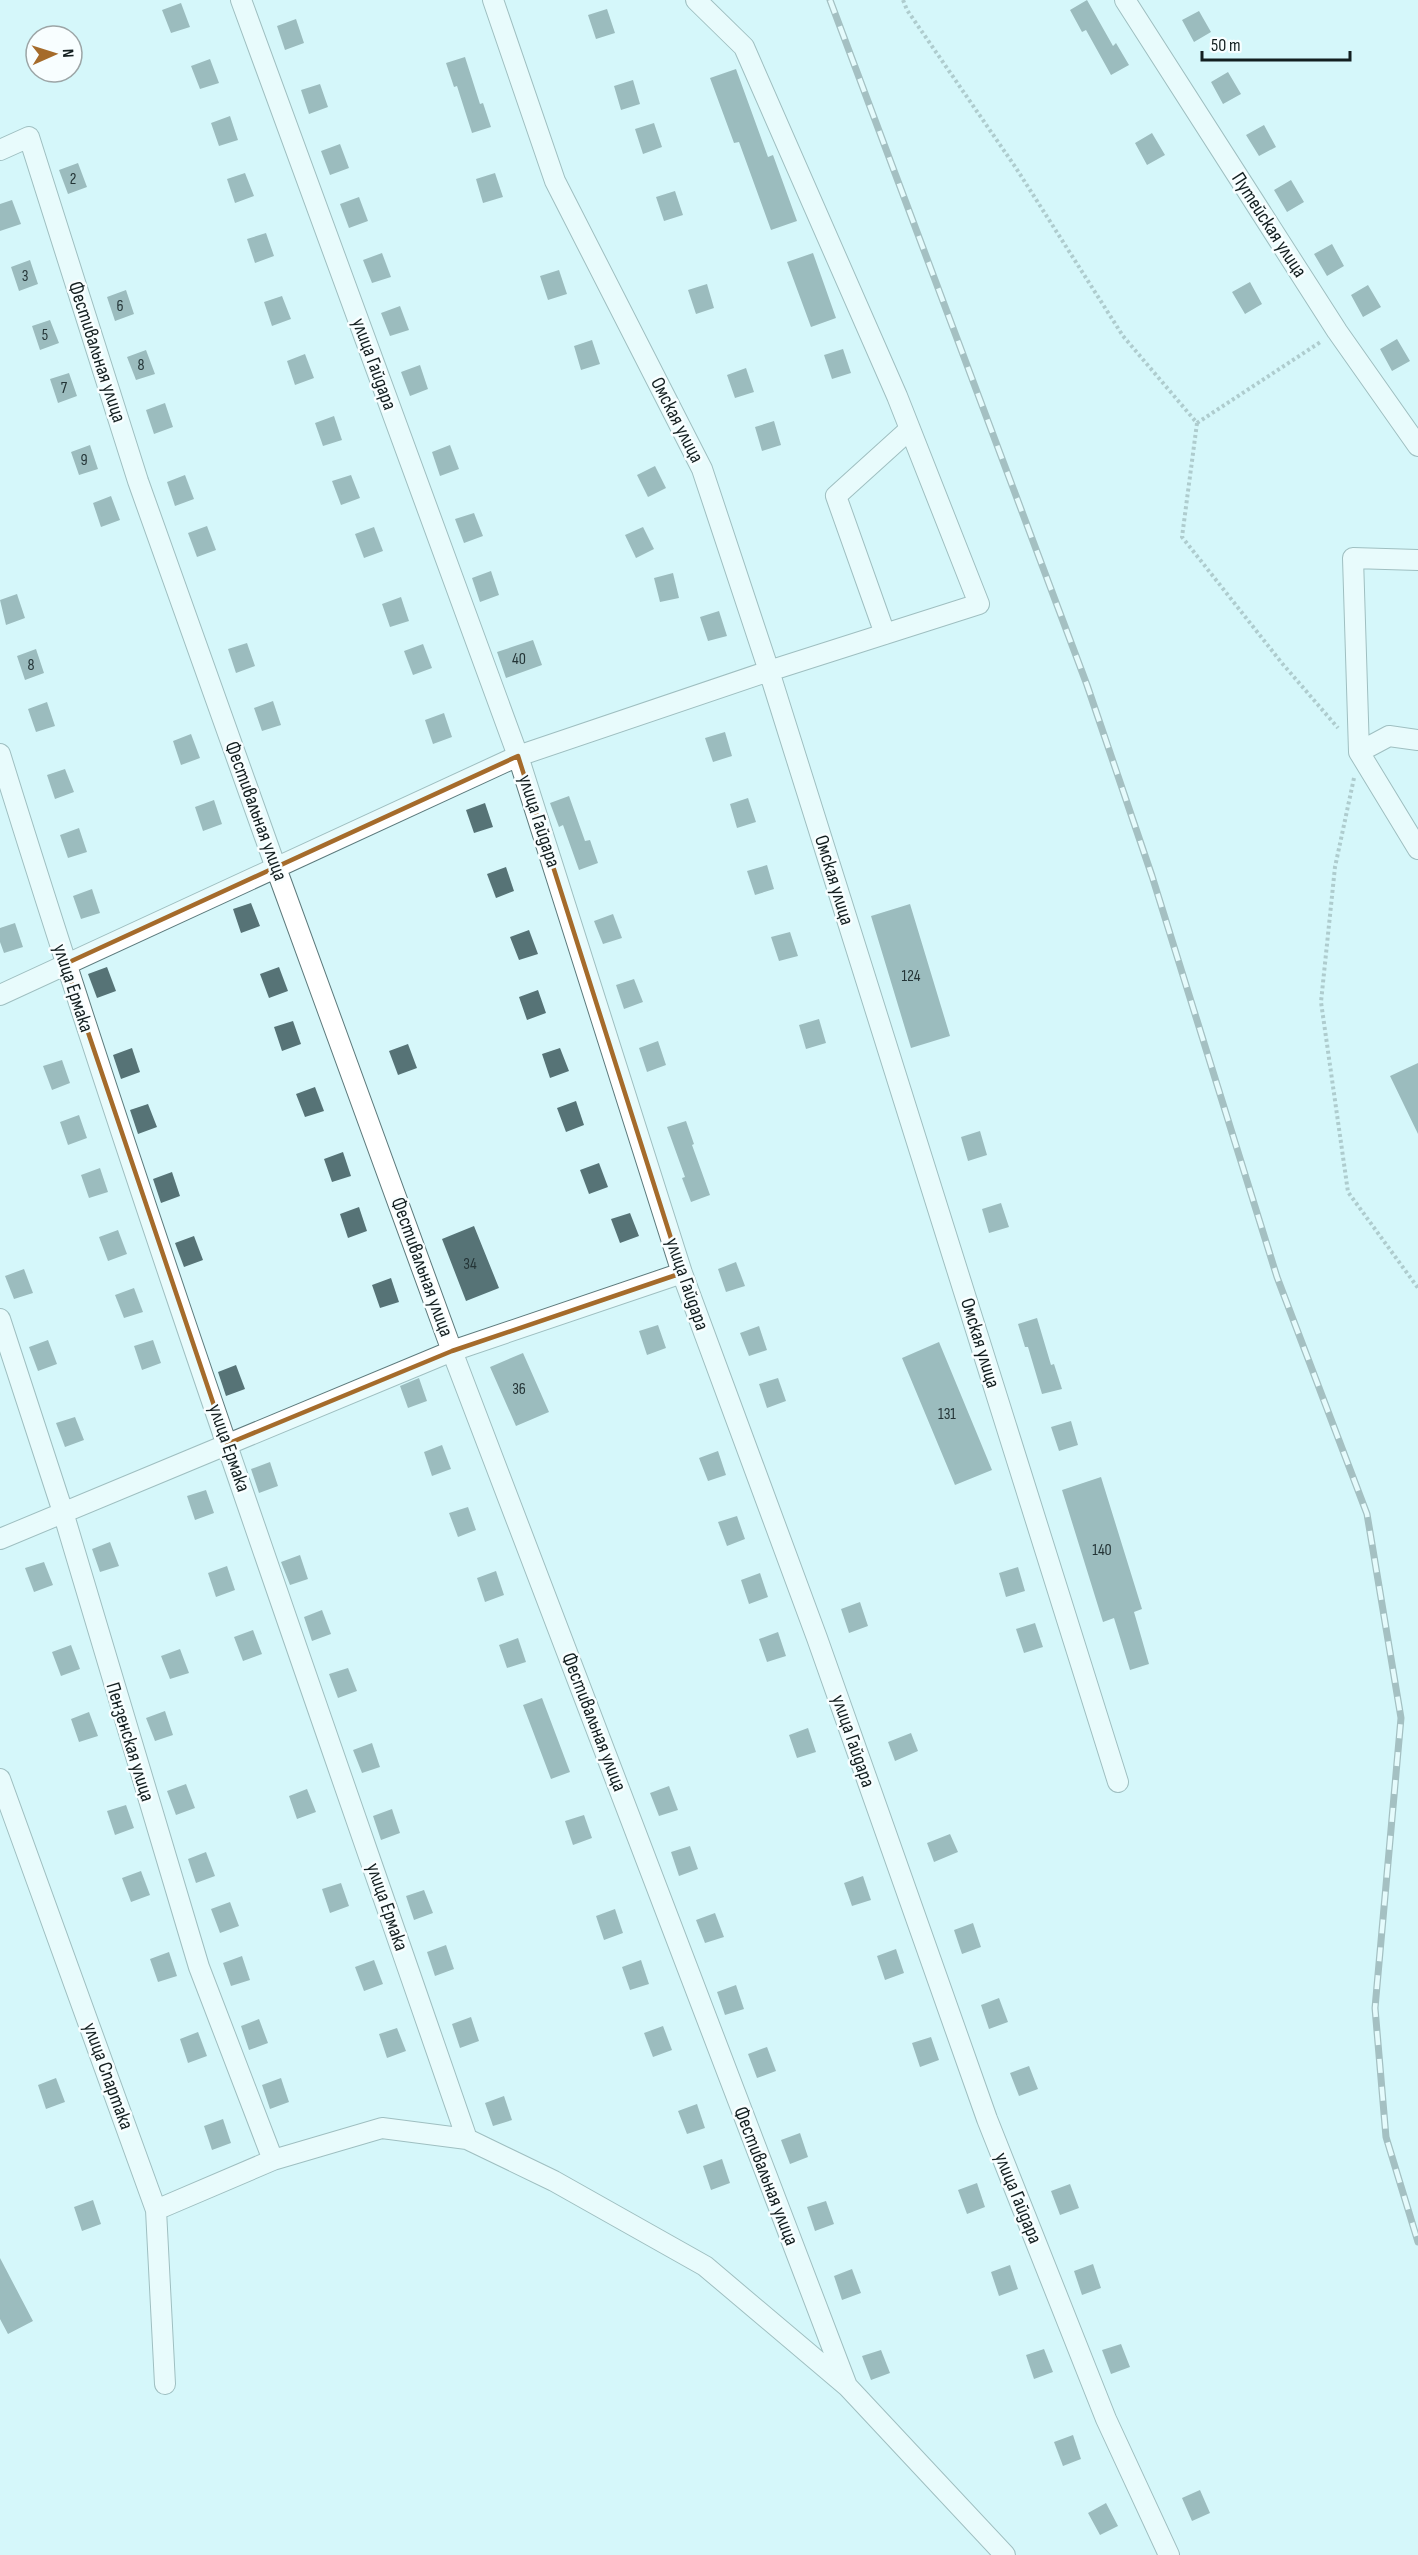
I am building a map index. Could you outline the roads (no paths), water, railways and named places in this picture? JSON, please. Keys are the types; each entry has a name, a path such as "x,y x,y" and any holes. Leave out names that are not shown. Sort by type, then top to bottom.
{"street":[{"name":"улица Гайдара","path":"241,0 518,756 682,1273 821,1650 987,2119 1106,2419 1169,2555"},
{"name":"Омская улица","path":"493,0 555,181 702,469 769,671 1118,1782"},
{"path":"0,995 518,756 769,671 979,604 910,429 744,47 696,0"},
{"name":"Путейская улица","path":"1125,0 1336,331 1418,446"},
{"name":"Фестивальная улица","path":"0,150 28,137 138,481 276,868 452,1351 847,2386"},
{"path":"885,634 836,496 910,429"},
{"path":"1418,560 1353,558 1359,752 1418,849"},
{"path":"1359,752 1389,736 1418,740"},
{"name":"улица Ермака","path":"0,754 65,964 227,1444 467,2139"},
{"path":"0,1539 452,1351 682,1273"},
{"name":"Пензенская улица","path":"0,1319 63,1512 199,1967 273,2160"},
{"name":"улица Спартака","path":"0,1779 156,2210 165,2384"},
{"path":"156,2210 273,2160 382,2128 467,2139 554,2181 705,2266 847,2386 1005,2555"}],"railway":[{"path":"830,0 1087,685 1152,876 1277,1277 1367,1514 1401,1718 1375,2008 1386,2137 1418,2242"}]}
